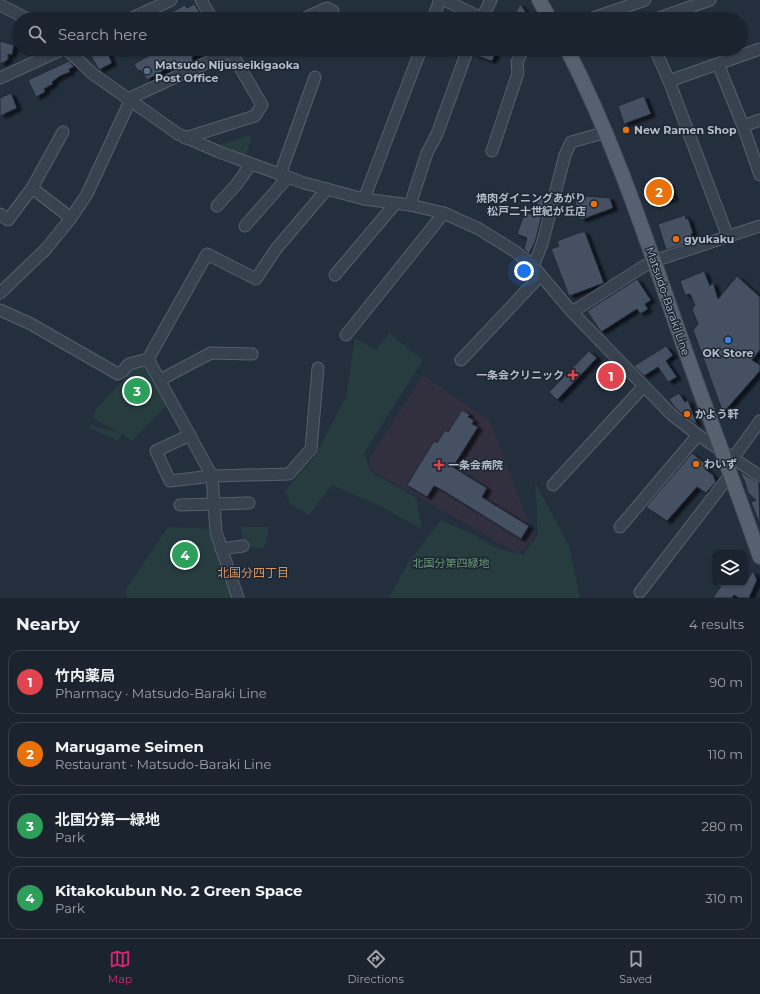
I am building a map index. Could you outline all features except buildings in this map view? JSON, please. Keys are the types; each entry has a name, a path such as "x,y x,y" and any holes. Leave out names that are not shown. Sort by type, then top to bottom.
{"main road":[{"path":"539,0 546,12"},
{"name":"Matsudo-Baraki Line","path":"571,56 607,132 760,556"}],"street":[{"path":"145,12 171,0"},
{"path":"201,0 208,12"},
{"path":"435,12 439,2 443,0 468,12"},
{"path":"486,12 491,0"},
{"path":"606,12 629,2 645,0"},
{"path":"676,12 710,0"},
{"path":"0,5 14,12"},
{"path":"318,12 327,8 333,10"},
{"path":"748,53 760,49"},
{"path":"0,78 49,56"},
{"path":"72,56 93,74 185,138 284,176 364,199 444,213 479,228 516,252 533,266 572,312 672,415 698,435 760,476"},
{"path":"0,293 46,249 71,218 87,194 129,100 220,56"},
{"path":"185,138 255,116 262,105 235,56"},
{"path":"364,199 419,56"},
{"path":"410,206 427,153 437,134 465,56"},
{"path":"492,151 518,73 517,62 520,56"},
{"path":"658,56 728,237"},
{"path":"669,82 740,56"},
{"path":"718,64 743,126 760,176"},
{"path":"245,226 284,176 315,77"},
{"path":"743,126 760,120"},
{"path":"0,214 8,220 32,188 63,132"},
{"path":"533,266 542,244 565,155 571,142 607,132"},
{"path":"217,206 236,185 251,164"},
{"path":"32,188 71,218"},
{"path":"148,359 207,254 256,279 276,248 327,189"},
{"path":"335,275 395,204"},
{"path":"346,334 444,213"},
{"path":"572,312 644,266 760,226"},
{"path":"461,360 540,276"},
{"path":"0,310 31,324 118,374 124,372 129,364 141,359 148,359"},
{"path":"160,380 211,354 252,354"},
{"path":"148,359 212,476 216,532 238,598"},
{"path":"190,436 156,451 170,481 212,476 289,474 311,449 318,368"},
{"path":"553,485 644,386"},
{"path":"733,458 760,421"},
{"path":"620,527 698,435"},
{"path":"640,592 730,475"},
{"path":"180,505 249,503"},
{"path":"221,549 243,546"}],"shaded area":[{"name":"一条会病院","path":"423,375 490,421 534,537 519,554 371,470 369,460"}],"green space":[{"path":"247,136 252,138 244,159 213,147"},
{"path":"389,333 423,360 364,453 370,471 416,498 422,529 380,506 332,485 309,515 290,504 285,491 315,456 346,397 355,338 376,350"},
{"path":"146,364 168,404 132,441 122,433 119,441 89,428 91,424 121,433 92,418 97,408 135,368"},
{"name":"北国分第四緑地","path":"535,482 569,546 580,598 389,598 409,561 441,520 474,535 496,548 523,555 538,535"},
{"path":"168,527 213,529 235,598 128,598 125,591"},
{"path":"241,527 270,527 264,548 243,547"}],"place":[{"name":"Matsudo Nijusseikigaoka Post Office","path":"147,71"},
{"name":"New Ramen Shop","path":"626,130"},
{"name":"Marugame Seimen","path":"659,192"},
{"name":"焼肉ダイニングあがり 松戸二十世紀が丘店","path":"594,204"},
{"name":"gyukaku","path":"676,239"},
{"name":"OK Store","path":"728,340"},
{"name":"一条会クリニック","path":"573,375"},
{"name":"竹内薬局","path":"611,376"},
{"name":"北国分第一緑地","path":"137,391"},
{"name":"かよう軒","path":"687,414"},
{"name":"わいず","path":"696,464"},
{"name":"一条会病院","path":"439,465"},
{"name":"Kitakokubun No. 2 Green Space","path":"185,555"}],"district":[{"name":"北国分四丁目","path":"253,573"}]}
